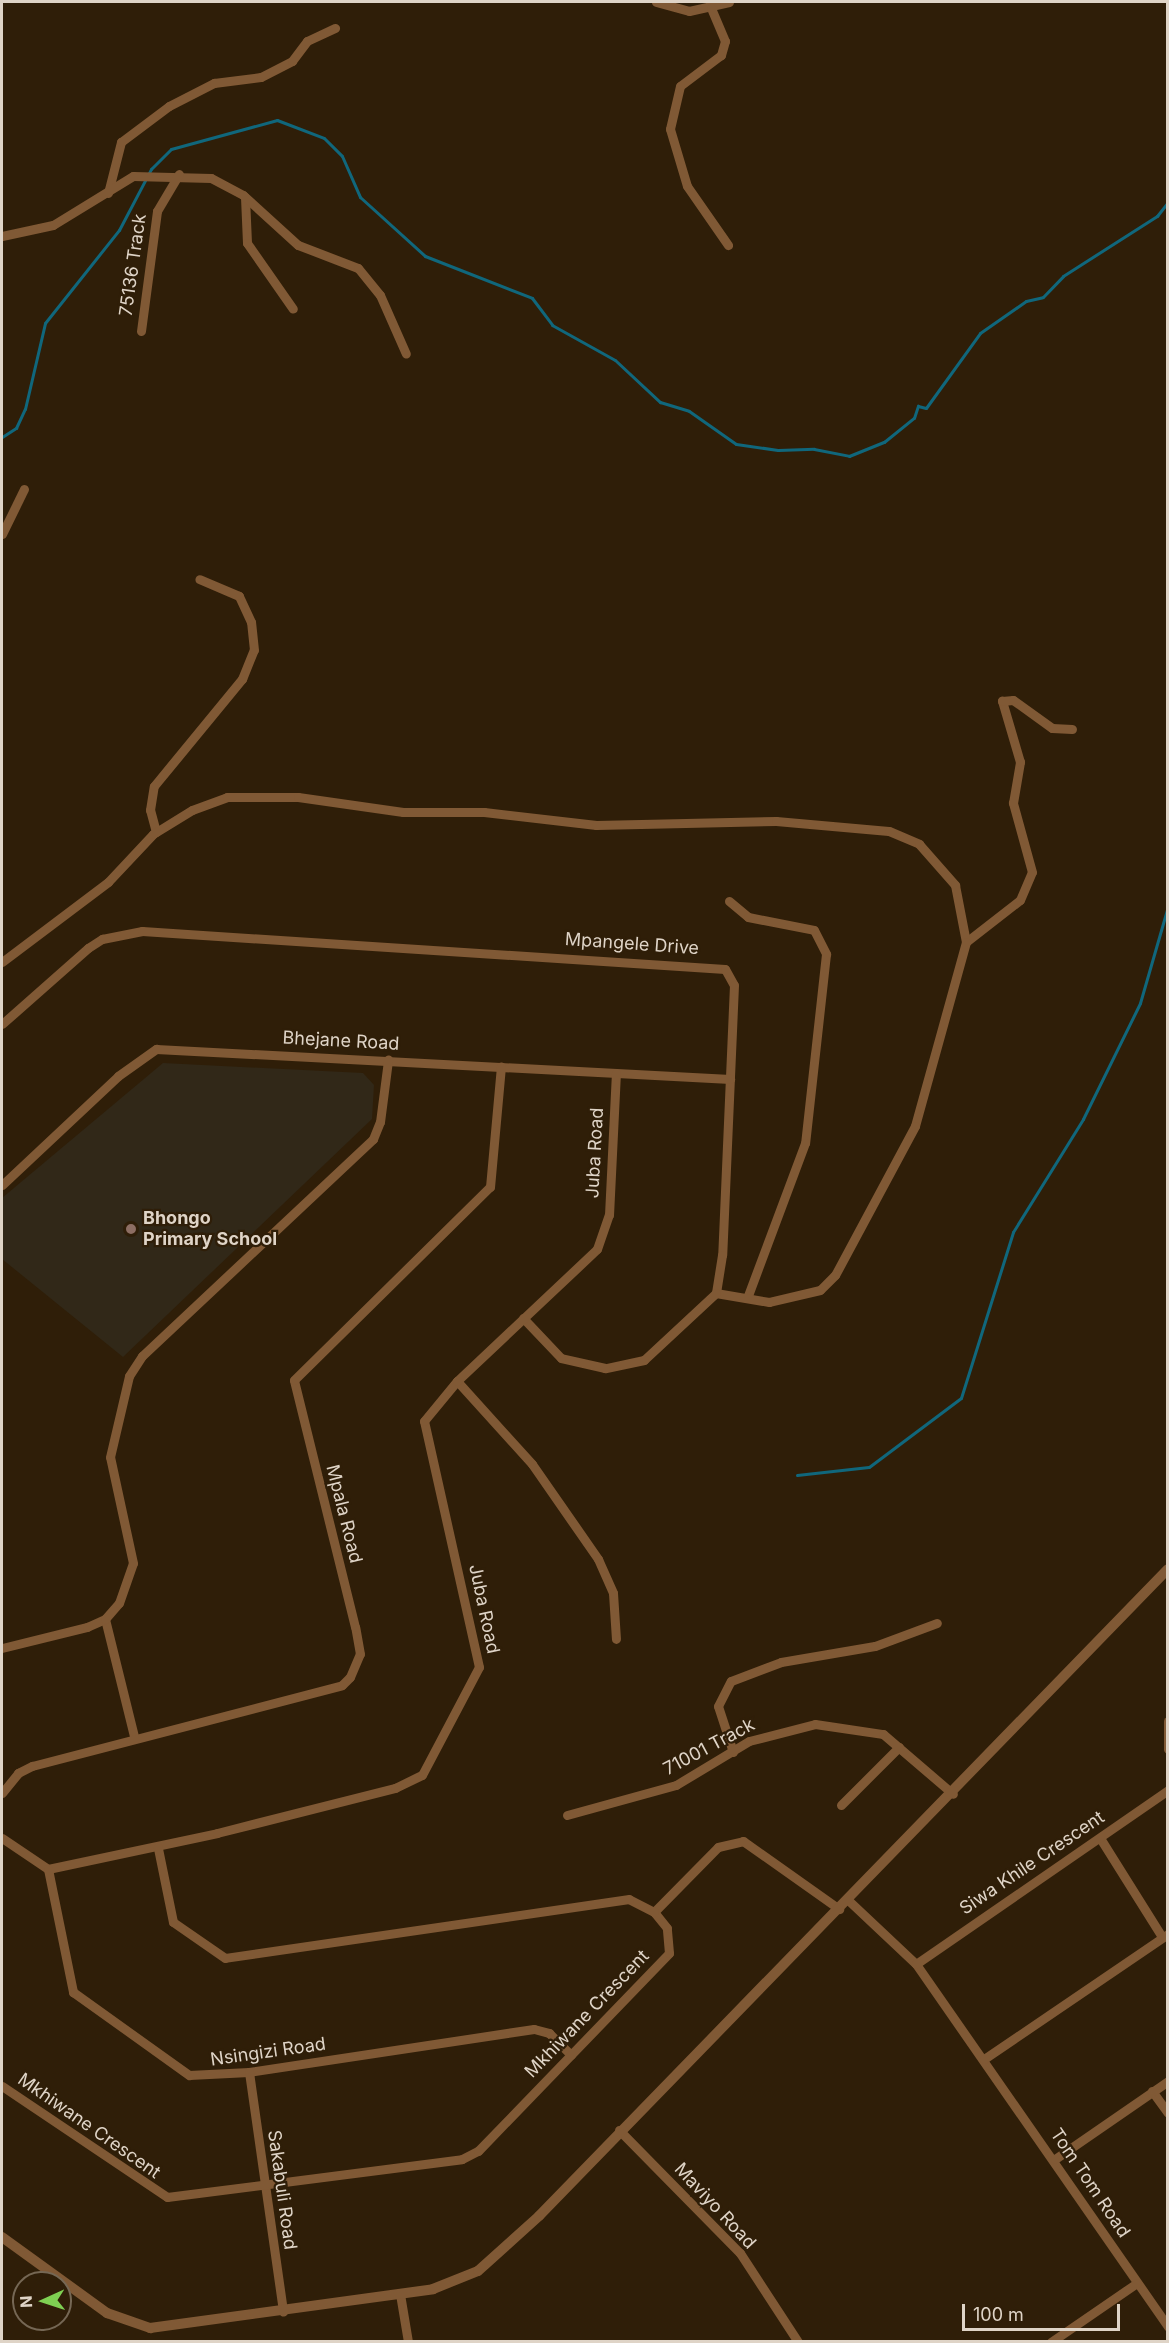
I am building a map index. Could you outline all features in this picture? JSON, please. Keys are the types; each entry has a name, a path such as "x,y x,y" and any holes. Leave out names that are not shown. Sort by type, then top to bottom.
{"street":[{"path":"656,2 672,9 711,8 729,2"},
{"path":"711,8 725,41 721,54 680,86 670,129 687,186 728,245"},
{"path":"108,193 121,142 169,106 214,83 261,77 292,61 307,41 335,28"},
{"path":"2,236 52,225 108,193 128,177 179,174 211,178 245,196 298,246 358,268 380,295 406,354"},
{"name":"75136 Track","path":"141,331 157,211 179,174"},
{"path":"245,196 248,243 293,309"},
{"path":"2,534 24,489"},
{"path":"156,832 150,810 154,786 242,679 254,650 251,622 239,596 199,579"},
{"path":"966,942 1020,900 1032,872 1013,803 1020,762 1002,701 1013,700 1052,728 1072,729"},
{"path":"2,962 108,882 156,832 213,801 248,796 596,825 750,820 870,828 919,844 939,863 962,906 966,942 915,1126 835,1275 804,1297 747,1298 716,1293 644,1360 605,1368 561,1358 523,1318"},
{"path":"729,901 748,917 814,930 826,954 805,1143 747,1298"},
{"name":"Mpangele Drive","path":"2,1024 88,948 102,939 142,931 718,966 731,974 734,985 716,1293"},
{"name":"Bhejane Road","path":"2,1185 125,1070 156,1049 730,1079"},
{"path":"2,1648 105,1619 130,1583 133,1563 110,1457 129,1376 142,1356 373,1139 388,1060"},
{"name":"Mpala Road","path":"2,1793 24,1769 135,1736 342,1685 356,1668 360,1654 355,1626 294,1380 490,1187 501,1066"},
{"name":"Juba Road","path":"48,1869 158,1848 395,1788 422,1775 431,1762 479,1667 424,1433 429,1410 597,1250 606,1232 616,1072"},
{"path":"458,1381 532,1464 598,1559 614,1593 616,1639"},
{"path":"2,2238 107,2313 136,2325 283,2312 400,2294 441,2286 478,2271 953,1794 1167,1569"},
{"path":"105,1619 135,1736"},
{"path":"733,1752 718,1706 731,1681 791,1660 875,1646 937,1623"},
{"path":"1167,1721 1167,1749"},
{"name":"71001 Track","path":"567,1815 676,1785 764,1735 815,1724 867,1730 899,1747 953,1794"},
{"path":"841,1805 899,1747"},
{"name":"Siwa Khile Crescent","path":"916,1964 1167,1790"},
{"path":"2,1838 48,1869"},
{"path":"984,2059 1165,1936 1100,1838"},
{"path":"158,1848 173,1922 225,1958 616,1900 635,1900 654,1912 718,1847 743,1841 839,1909"},
{"name":"Nsingizi Road","path":"48,1869 68,1976 79,1999 189,2074 249,2072 534,2030 549,2033 572,2055"},
{"name":"Tom Tom Road","path":"848,1899 916,1964 1055,2159 1167,2327"},
{"name":"Mkhiwane Crescent","path":"2,2086 167,2197 468,2157 572,2055 669,1953 670,1937 654,1912"},
{"name":"Sakabuli Road","path":"249,2072 283,2312"},
{"path":"1055,2159 1167,2081"},
{"path":"1152,2091 1167,2113"},
{"name":"Maviyo Road","path":"619,2130 740,2253 798,2342"},
{"path":"1051,2342 1137,2283"},
{"path":"400,2294 408,2342"}],"shaded area":[{"name":"Bhongo Primary School","path":"163,1063 363,1073 374,1085 372,1119 123,1357 2,1259 2,1198"}],"waterway":[{"path":"2,437 16,428 25,409 45,323 119,230 151,169 171,149 277,120 324,138 342,156 360,197 425,256 532,298 552,325 615,360 660,402 689,411 736,444 778,450 814,449 849,456 884,442 914,418 918,406 926,408 980,333 1026,301 1043,297 1063,276 1157,216 1168,202"},
{"path":"797,1475 869,1467 961,1398 1013,1232 1083,1119 1140,1003 1168,906"}],"place":[{"name":"Bhongo Primary School","path":"131,1229"}]}
